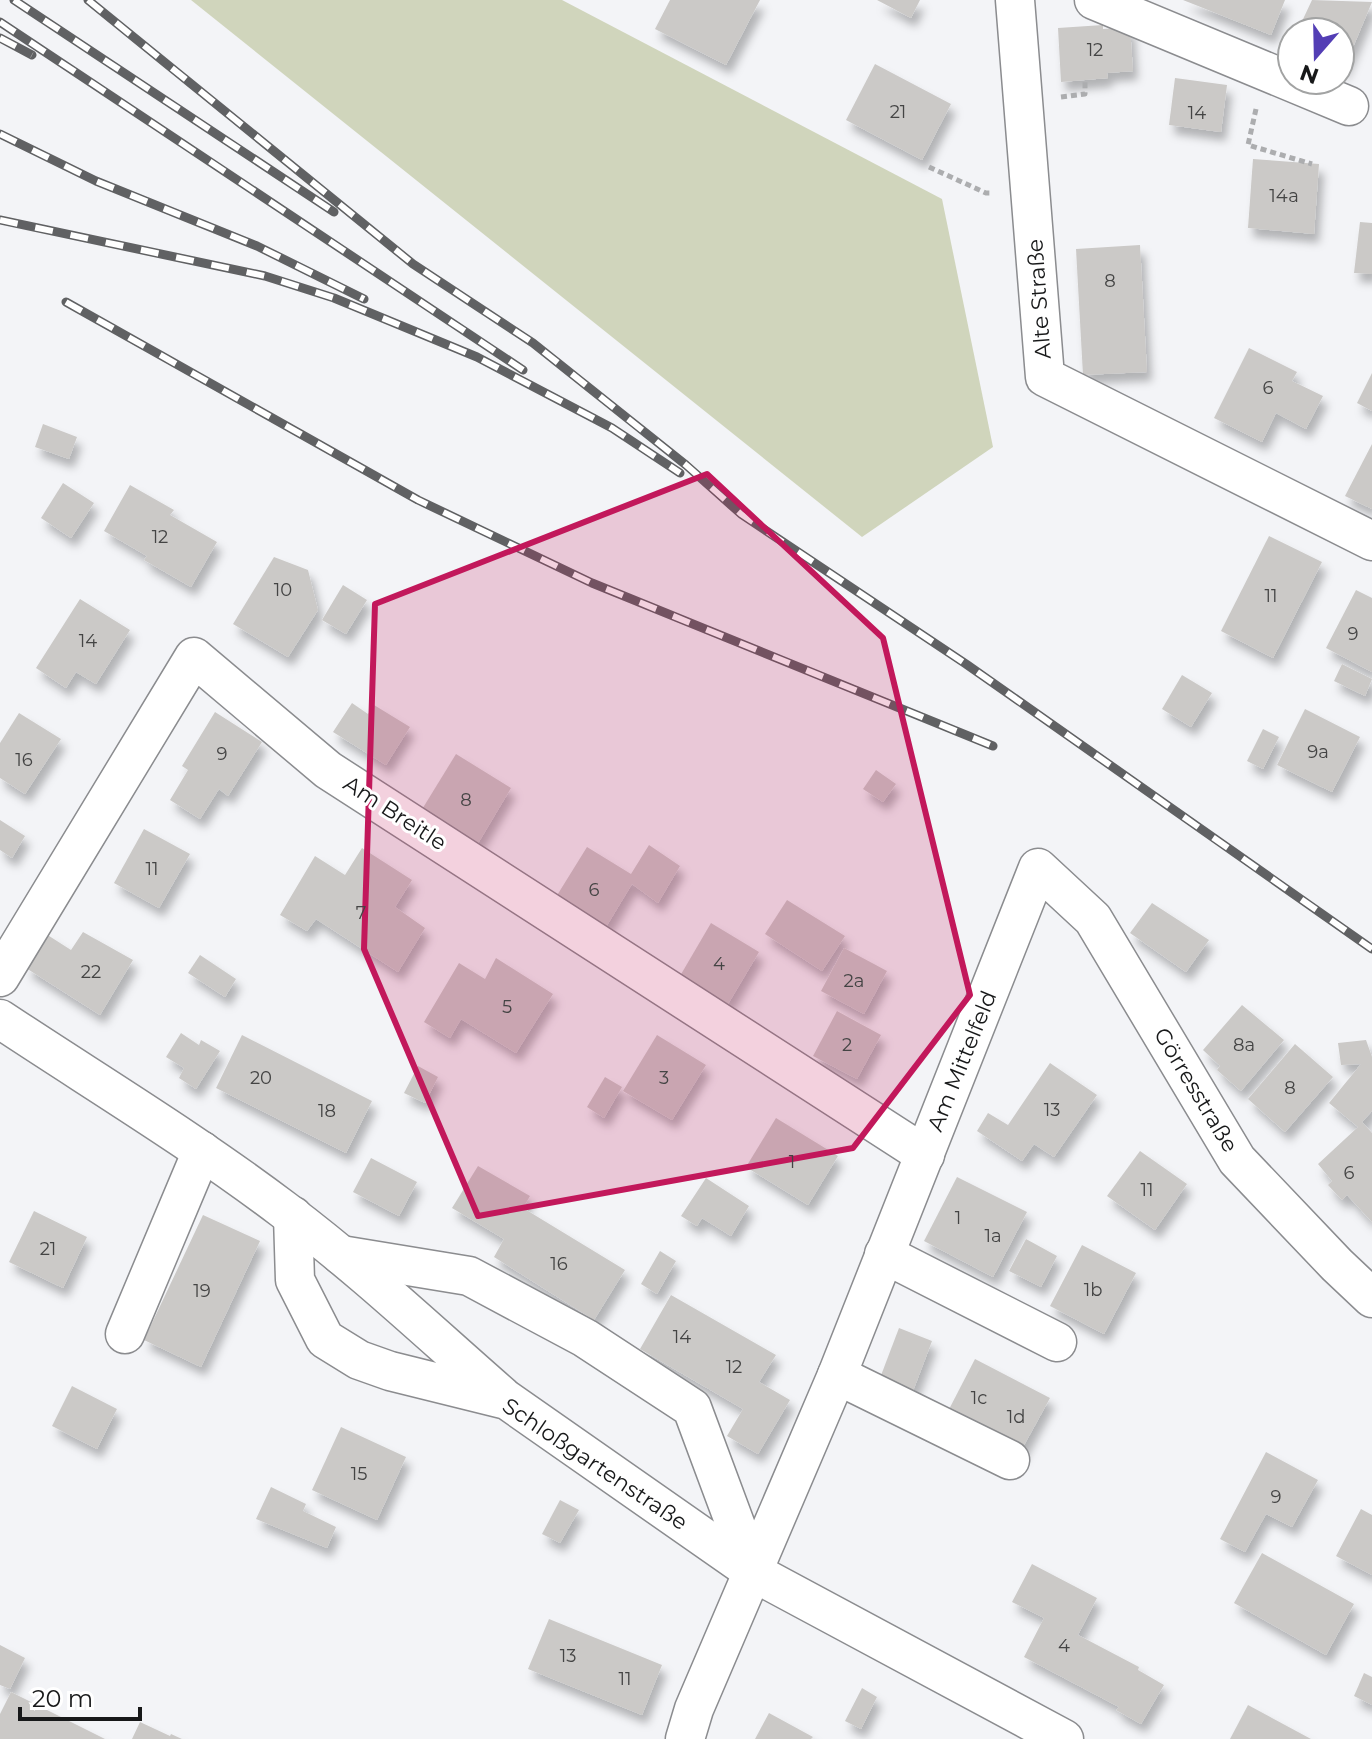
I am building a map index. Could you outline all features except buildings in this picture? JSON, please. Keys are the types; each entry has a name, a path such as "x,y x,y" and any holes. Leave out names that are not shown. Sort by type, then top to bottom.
{"street":[{"name":"Alte Straße","path":"1015,0 1045,377 1372,541"},
{"path":"1094,0 1349,106"},
{"name":"Am Breitle","path":"0,977 194,657 328,770 925,1155"},
{"name":"Am Mittelfeld","path":"685,1739 694,1709 837,1375 1038,868"},
{"name":"Görresstraße","path":"1038,868 1093,919 1237,1160 1372,1298"},
{"path":"0,1019 202,1151 293,1216 507,1400"},
{"path":"125,1334 202,1151"},
{"name":"Schloßgartenstraße","path":"293,1216 295,1280 325,1339 359,1360 390,1371 507,1400 753,1572 1064,1739"},
{"path":"884,1254 1057,1342"},
{"path":"341,1255 469,1276 585,1338 692,1408 753,1572"},
{"path":"837,1375 1010,1460"}],"path":[{"path":"1264,71 1248,145 1312,164"},
{"path":"929,167 986,193 1030,190"}],"highlighted area":[{"path":"707,474 883,638 970,995 853,1148 478,1216 364,949 375,604"}],"green space":[{"path":"191,0 562,0 942,199 993,447 862,537"}],"railway":[{"path":"14,0 334,212"},
{"path":"88,0 413,264 533,343 686,465 741,514 966,664 1372,949"},
{"path":"0,22 523,370"},
{"path":"0,38 32,55"},
{"path":"0,134 96,181 257,246 364,299"},
{"path":"0,220 265,276 334,298 477,357 612,428 680,473"},
{"path":"66,302 418,500 592,583 993,746"}]}
